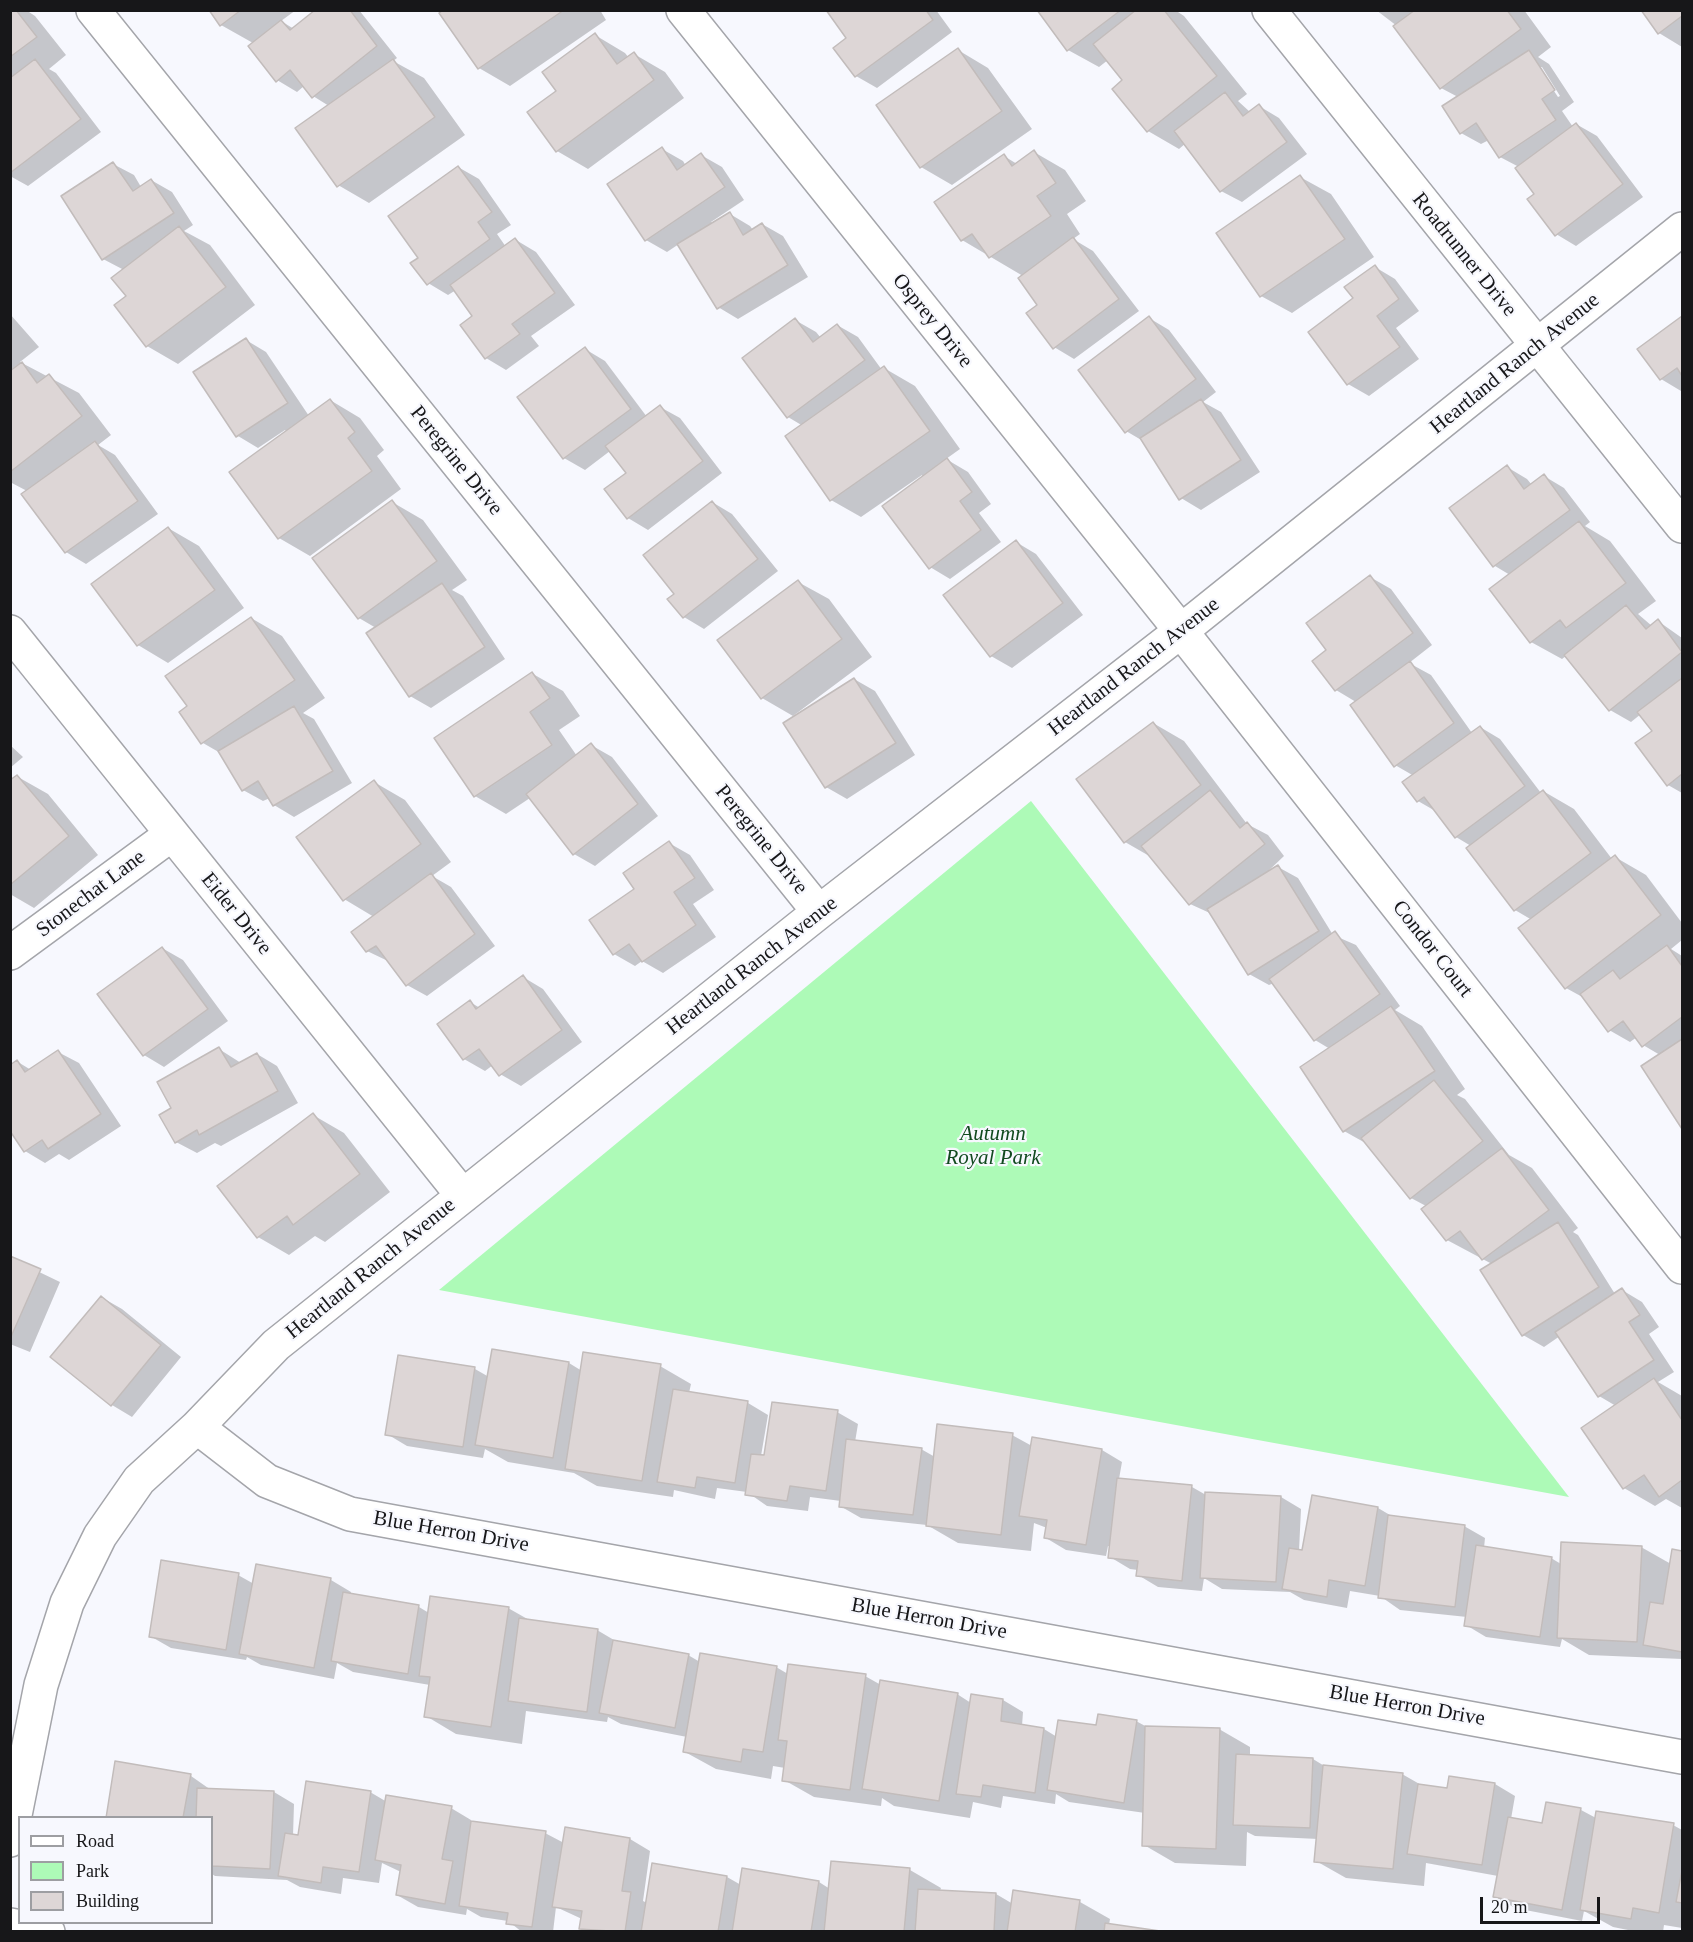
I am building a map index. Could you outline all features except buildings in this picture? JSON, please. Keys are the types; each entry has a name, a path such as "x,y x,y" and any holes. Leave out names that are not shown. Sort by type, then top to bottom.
{"street":[{"name":"Peregrine Drive","path":"93,10 819,912"},
{"name":"Osprey Drive","path":"683,10 1181,631"},
{"name":"Roadrunner Drive","path":"1269,10 1683,526"},
{"name":"Heartland Ranch Avenue","path":"10,1840 41,1685 67,1603 100,1536 139,1480 197,1428 276,1345 819,912 1181,631 1683,229"},
{"name":"Condor Court","path":"1181,631 1683,1267"},
{"name":"Eider Drive","path":"10,632 463,1196"},
{"name":"Stonechat Lane","path":"10,953 172,834"},
{"name":"Blue Herron Drive","path":"197,1428 267,1482 350,1514 1683,1756"},
{"path":"10,1925 48,1932"}],"green space":[{"name":"Autumn Royal Park","path":"1031,801 1569,1497 439,1290"}]}
